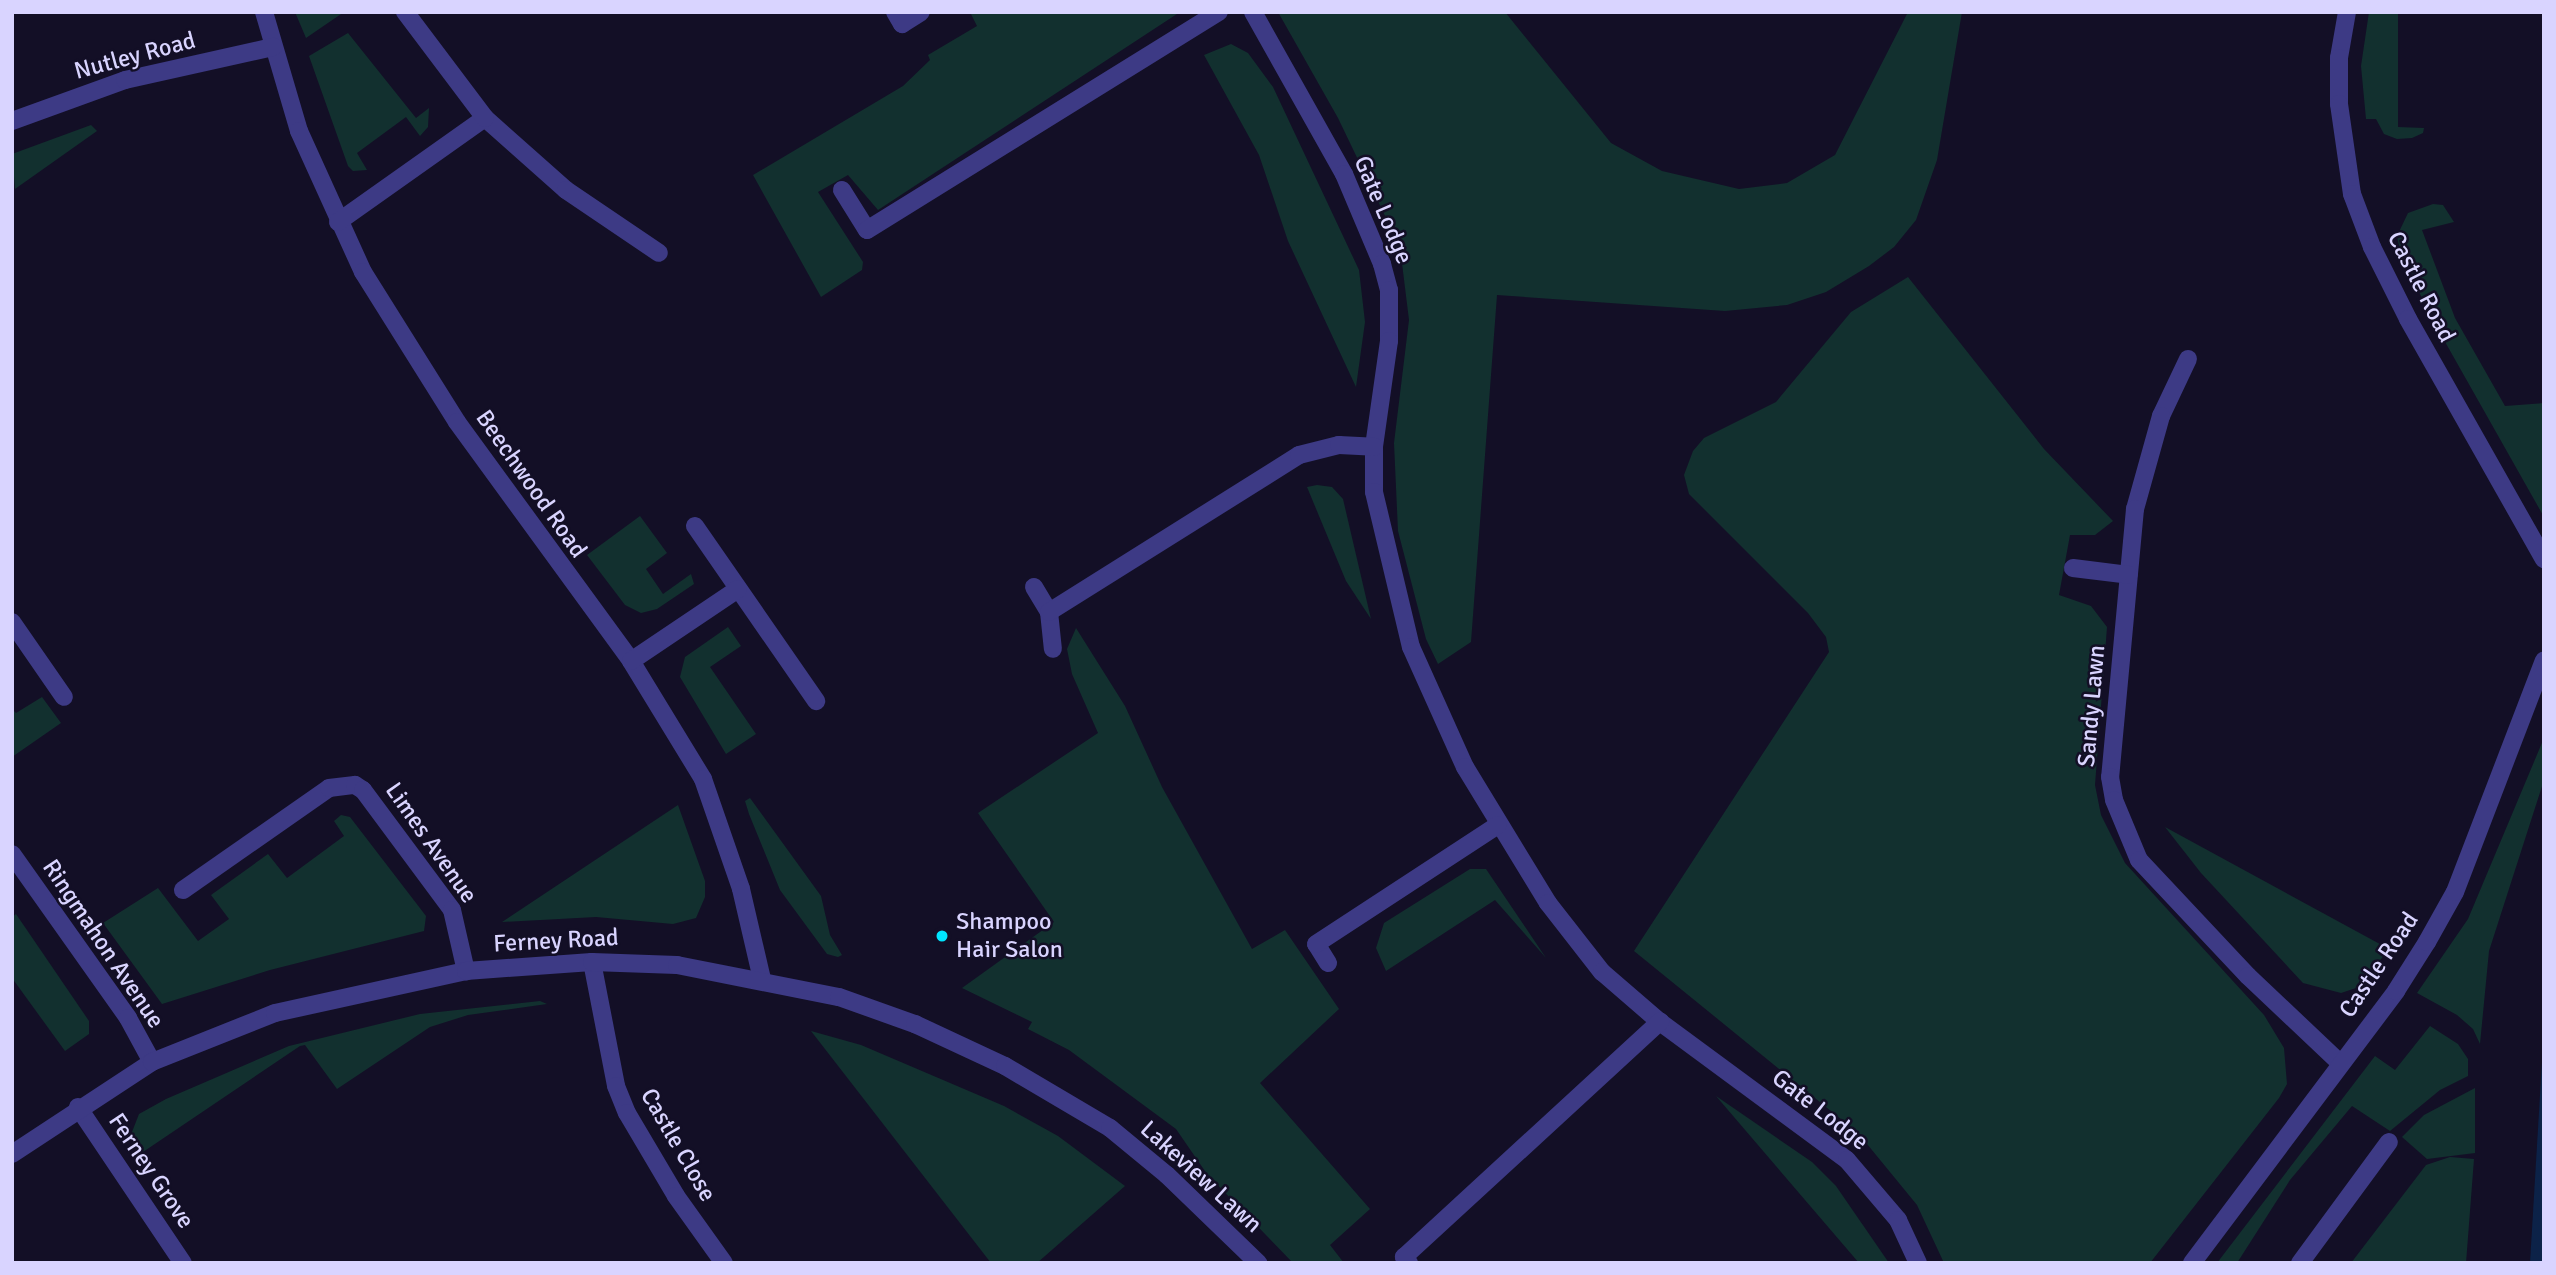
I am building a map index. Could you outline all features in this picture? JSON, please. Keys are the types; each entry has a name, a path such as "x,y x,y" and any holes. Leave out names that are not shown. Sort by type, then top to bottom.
{"street":[{"name":"Beechwood Road","path":"264,12 272,47 299,131 338,222 391,321 457,422 631,661 703,779 740,889 762,979"},
{"path":"405,12 485,118 566,190 659,253"},
{"path":"895,12 902,24 921,12"},
{"path":"842,190 867,230 1219,12"},
{"name":"Gate Lodge","path":"1253,12 1344,174 1382,264 1389,290 1389,341 1374,447 1374,492 1382,538 1411,647 1430,695 1498,825 1574,939 1621,989 1660,1022 1847,1160 1898,1220 1918,1263"},
{"name":"Castle Road","path":"2347,12 2339,58 2339,104 2352,194 2372,247 2408,319 2544,559"},
{"name":"Nutley Road","path":"12,121 125,80 272,47"},
{"path":"338,222 485,118"},
{"name":"Sandy Lawn","path":"2188,359 2142,474 2129,575 2110,777 2127,838 2138,860 2179,905 2340,1063"},
{"path":"1049,612 1299,455 1339,445 1374,447"},
{"path":"695,526 816,701"},
{"path":"2073,568 2129,575"},
{"path":"1034,587 1049,612 1053,649"},
{"path":"631,661 738,589"},
{"path":"12,622 64,697"},
{"name":"Castle Road","path":"2192,1263 2396,991 2455,892 2544,660"},
{"name":"Limes Avenue","path":"183,890 328,788 355,785 363,790 452,910 467,971"},
{"path":"1328,963 1316,944 1498,825"},
{"name":"Ringmahon Avenue","path":"12,854 128,1018 152,1062"},
{"name":"Ferney Road","path":"12,1154 78,1107 152,1062 225,1029 287,1009 467,971 592,962 677,965 762,979 839,997 915,1024 1005,1066 1110,1128"},
{"name":"Castle Close","path":"592,962 616,1086 627,1113 676,1196 724,1263"},
{"path":"1409,1263 1404,1257 1660,1022"},
{"name":"Ferney Grove","path":"78,1107 183,1263"},
{"name":"Lakeview Lawn","path":"1110,1128 1167,1175 1258,1263"},
{"path":"2300,1263 2389,1142"}],"green space":[{"path":"295,12 344,12 306,38"},
{"path":"970,12 1180,12 878,210 848,175 818,192 863,262 862,270 821,297 753,175 903,86 930,60 928,55 977,26"},
{"path":"1278,12 1505,12 1611,143 1662,171 1739,189 1787,183 1835,155 1908,12 1962,12 1937,160 1916,220 1894,247 1869,266 1826,292 1787,305 1725,311 1497,295 1471,642 1438,664 1426,639 1398,531 1394,443 1409,320 1400,247 1338,118"},
{"path":"2369,12 2398,12 2398,127 2424,128 2423,133 2412,138 2397,139 2384,134 2376,119 2366,119 2361,66"},
{"path":"348,33 416,118 429,108 428,127 420,136 406,117 357,153 367,170 353,171 348,166 309,56"},
{"path":"1231,44 1248,53 1273,87 1359,270 1365,322 1356,387 1288,241 1259,155 1204,55"},
{"path":"91,125 97,131 15,189 12,154"},
{"path":"2433,204 2443,205 2454,222 2422,230 2455,318 2505,406 2544,403 2544,517 2431,317 2400,252 2397,236 2408,213"},
{"path":"1908,277 2044,449 2113,521 2095,535 2070,535 2059,595 2091,606 2107,627 2095,785 2101,815 2125,863 2264,1015 2284,1048 2287,1084 2279,1098 2150,1263 1944,1263 1917,1205 1858,1133 1634,951 1829,652 1826,637 1808,613 1689,494 1684,475 1693,451 1704,438 1776,402 1851,312"},
{"path":"1307,487 1332,487 1343,499 1371,619 1346,581"},
{"path":"640,516 667,553 646,569 663,594 691,574 694,584 657,609 641,613 625,605 587,555"},
{"path":"728,627 741,646 710,667 756,734 726,754 680,677 685,657"},
{"path":"1076,628 1125,706 1162,787 1252,949 1285,930 1339,1009 1260,1083 1370,1209 1330,1245 1344,1263 1293,1263 1207,1174 1176,1129 1069,1050 1028,1029 1032,1022 962,988 1054,922 978,813 1098,733 1072,674 1067,649"},
{"path":"42,697 61,723 12,757 12,709 16,713"},
{"path":"2544,738 2544,780 2489,951 2480,1044 2473,1029 2457,1015 2417,993 2468,919"},
{"path":"750,798 821,896 830,935 842,955 838,957 827,954 780,890 749,814 745,801"},
{"path":"678,805 705,881 705,897 696,918 673,924 596,917 502,922"},
{"path":"341,815 350,817 426,916 424,931 270,970 162,1004 103,923 158,888 198,941 229,919 211,895 268,854 287,878 344,836 334,821"},
{"path":"2165,827 2389,949 2359,987 2341,993 2303,983 2201,873"},
{"path":"1470,869 1486,869 1546,958 1495,900 1386,971 1376,948 1384,923"},
{"path":"16,914 89,1021 89,1034 65,1051 12,978 12,917"},
{"path":"540,1001 547,1004 468,1015 430,1027 337,1089 305,1045 300,1046 143,1152 132,1132 139,1114 166,1099 289,1046 420,1014"},
{"path":"2430,1026 2458,1044 2468,1059 2468,1076 2440,1090 2390,1131 2352,1106 2290,1180 2237,1263 2217,1263 2375,1056 2395,1070"},
{"path":"811,1031 861,1045 1004,1106 1058,1136 1125,1186 1037,1263 991,1263"},
{"path":"2475,1088 2475,1153 2427,1159 2402,1137 2424,1115"},
{"path":"1716,1096 1812,1162 1836,1186 1889,1263 1859,1263"},
{"path":"2450,1157 2474,1159 2466,1263 2351,1263 2426,1165"}],"water":[{"path":"2544,1028 2544,1263 2530,1263"}],"place":[{"name":"Shampoo Hair Salon","path":"942,936"}]}
